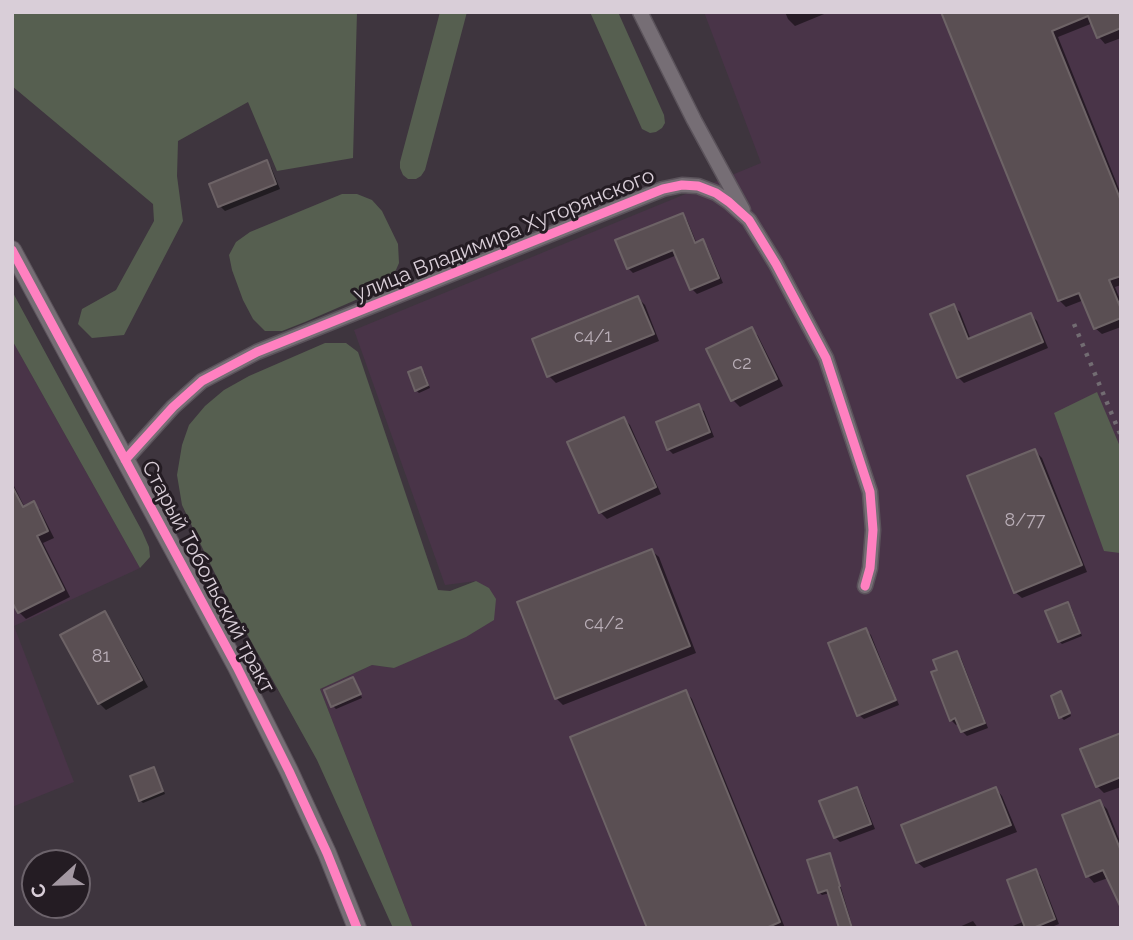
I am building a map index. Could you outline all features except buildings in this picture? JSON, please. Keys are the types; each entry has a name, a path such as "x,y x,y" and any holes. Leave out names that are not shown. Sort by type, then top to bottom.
{"street":[{"name":"улица Владимира Хуторянского","path":"640,12 694,120 826,358 870,492 873,530 870,568 865,586"},
{"name":"улица Владимира Хуторянского","path":"125,460 185,396 225,368 257,352 663,189 682,185 698,186 716,193 749,220"},
{"name":"Старый Тобольский тракт","path":"12,250 237,667 284,760 358,928"}],"shaded area":[{"path":"704,12 1121,12 1121,928 413,928 320,689 372,665 394,668 476,581 445,585 354,330 761,163"},
{"path":"12,340 140,568 14,626 74,782 12,807"}],"green space":[{"path":"12,12 357,12 353,158 277,171 248,102 178,141 177,176 183,221 124,335 92,338 78,324 82,309 116,290 154,221 153,204 12,86"},
{"path":"440,12 467,12 425,170 416,179 408,179 403,175 400,162"},
{"path":"590,12 618,12 664,115 665,123 656,132 650,133 642,129"},
{"path":"342,194 357,194 372,200 382,211 398,244 399,263 392,279 381,289 305,322 282,331 265,331 253,319 232,270 229,255 236,242 250,232"},
{"path":"12,291 142,531 150,557 140,568 12,340"},
{"path":"325,343 346,343 358,352 438,590 450,591 476,581 489,588 496,599 494,620 466,637 394,668 372,665 320,689 413,928 393,928 317,760 226,596 200,543 182,505 177,475 182,445 189,425 205,406 224,390 249,376"},
{"path":"1097,392 1121,449 1120,553 1104,551 1054,413"}],"railway":[{"path":"1074,324 1121,436"}],"cycle path":[{"path":"125,460 173,407 202,381 257,352 663,189 682,185 698,186 716,193 749,220 776,264 826,358 870,492 873,530 870,568 865,586"},
{"path":"12,250 237,667 327,853 357,928"}]}
